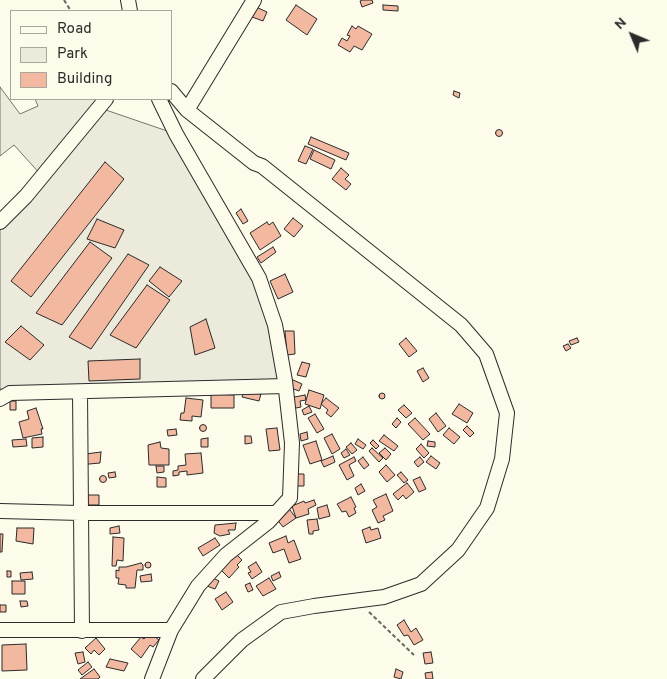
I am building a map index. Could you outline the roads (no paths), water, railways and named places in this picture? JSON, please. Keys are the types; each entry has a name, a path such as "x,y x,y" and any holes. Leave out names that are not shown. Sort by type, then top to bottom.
{"street":[{"path":"187,110 254,0"},
{"path":"172,92 187,110 254,162 262,166 461,325 486,354 508,413 502,459 487,508 458,550 420,584 384,597 281,612 242,640 203,679"},
{"path":"0,222 26,196 105,100"},
{"path":"152,679 171,630 198,586 220,561 268,522 290,498 292,443 275,325 259,278 159,100"},
{"path":"0,399 10,393 285,386"},
{"path":"80,392 82,631"},
{"path":"0,511 276,513"},
{"path":"0,630 171,630"}]}
